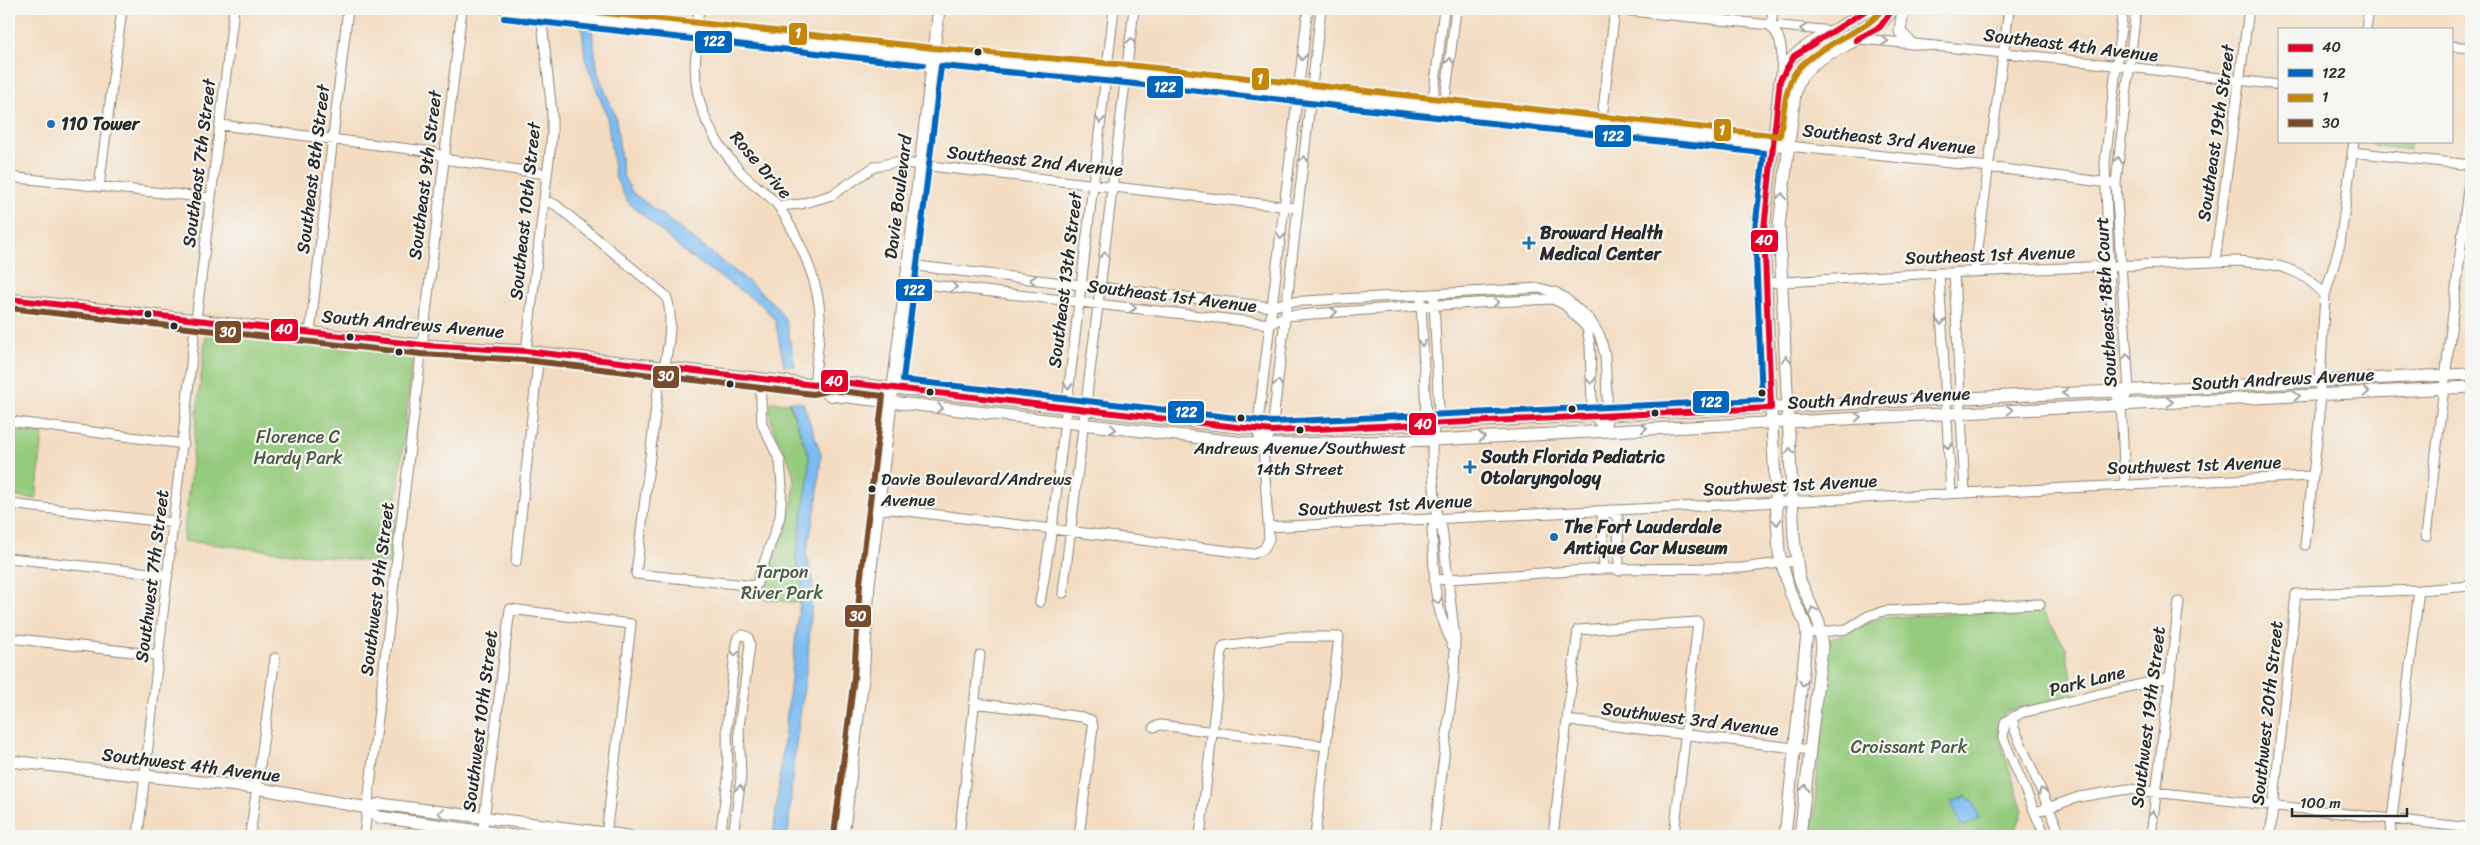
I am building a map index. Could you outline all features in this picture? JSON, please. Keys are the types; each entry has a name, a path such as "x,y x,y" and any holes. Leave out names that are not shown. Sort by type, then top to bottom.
{"main road":[{"name":"Southeast 3rd Avenue","path":"505,9 696,32 933,57 1127,74 1788,146"},
{"name":"Davie Boulevard","path":"843,836 863,678 869,584 939,9"},
{"path":"1785,836 1807,634 1805,623 1790,592 1782,564 1771,421 1764,229 1780,80 1794,56 1835,32 1868,9"},
{"path":"1800,836 1822,647 1820,623 1804,591 1796,561 1779,226 1794,94 1801,77 1814,64 1880,26 1893,9"},
{"path":"1903,9 1900,32 1911,43"},
{"name":"South Andrews Avenue","path":"9,299 422,345 539,353 814,385 832,381 1084,409 1257,431 2471,374"},
{"name":"South Andrews Avenue","path":"814,385 830,395 1064,424 1263,445 1433,440 1788,420 2471,387"},
{"name":"Southwest 4th Avenue","path":"9,761 256,788 368,808 380,804 606,835 628,836"},
{"name":"Southwest 4th Avenue","path":"368,808 379,817 482,834 515,836"}],"street":[{"path":"99,187 122,9"},
{"name":"Southeast 7th Street","path":"196,320 234,9"},
{"name":"Southeast 8th Street","path":"310,333 348,9"},
{"name":"Southeast 9th Street","path":"422,345 462,9"},
{"path":"696,32 699,9"},
{"name":"Southeast 13th Street","path":"1040,602 1052,529 1114,9"},
{"name":"Southeast 13th Street","path":"1063,593 1084,409 1114,186 1134,9"},
{"path":"878,510 891,509 1253,554 1264,549 1268,539 1268,527 1263,445 1257,431 1308,9"},
{"path":"1263,445 1272,431 1321,9"},
{"path":"1432,108 1444,9"},
{"path":"1444,109 1456,9"},
{"path":"1610,9 1652,11 1771,27 1835,32"},
{"path":"1601,126 1615,9"},
{"path":"1771,27 1773,9"},
{"path":"1975,271 2009,9"},
{"name":"Southeast 18th Court","path":"2122,404 2114,391 2105,183 2123,9"},
{"name":"Southeast 18th Court","path":"2122,404 2129,391 2116,184 2136,9"},
{"name":"Southeast 19th Street","path":"2215,262 2241,81 2249,9"},
{"path":"2366,28 2368,9"},
{"name":"Southeast 10th Street","path":"526,352 552,134 552,113 541,14"},
{"path":"1771,27 1778,33 1783,52 1780,80"},
{"name":"Southeast 4th Avenue","path":"1859,39 2004,51 2128,69 2278,85"},
{"path":"2452,46 2471,48"},
{"name":"Rose Drive","path":"696,54 697,96 702,114 712,132 740,171 778,206 809,267 820,316 814,385"},
{"path":"221,126 433,152 450,160 546,174"},
{"path":"2305,545 2320,414 2325,295 2340,244 2354,142"},
{"name":"Southeast 3rd Avenue","path":"1788,146 1989,167 2116,184"},
{"path":"2352,152 2471,165 2426,536"},
{"name":"Southeast 2nd Avenue","path":"778,206 801,204 832,195 874,167 895,162 1298,208"},
{"path":"9,177 212,198"},
{"path":"544,200 556,205 666,296 670,307 665,368 658,390 636,574 756,586 780,517 782,487 780,461 762,424 760,379"},
{"name":"Southeast 1st Avenue","path":"1766,283 1975,271 2215,262 2259,263 2296,270 2312,280 2325,295"},
{"name":"Southeast 1st Avenue","path":"908,265 1272,307"},
{"path":"1954,272 1966,493"},
{"path":"1939,273 1951,494"},
{"name":"Southeast 1st Avenue","path":"906,282 1270,324 1285,316 1554,295"},
{"path":"1272,307 1286,302 1539,288 1554,295 1590,320 1600,336 1605,355 1608,416 1605,430"},
{"path":"1434,294 1439,414 1434,424 1433,440 1437,519 1442,528 1447,580 1453,608 1454,652 1454,677 1434,836"},
{"path":"1421,295 1426,414 1434,424"},
{"path":"1554,295 1582,321 1588,333 1594,416 1605,430"},
{"path":"1362,298 1363,310"},
{"name":"Southwest 7th Street","path":"138,836 184,444 196,320"},
{"name":"Southwest 9th Street","path":"364,836 422,345"},
{"path":"516,562 539,353"},
{"path":"1943,356 1958,354"},
{"path":"1423,365 1436,364"},
{"path":"2122,404 2125,484"},
{"path":"9,421 184,444"},
{"name":"Southwest 1st Avenue","path":"1268,527 2313,476"},
{"path":"9,504 174,524"},
{"path":"1604,569 1602,518 1609,510 1618,518 1619,571"},
{"path":"1437,519 1432,530 1434,580 1439,608 1454,652"},
{"path":"9,558 168,575"},
{"path":"1434,580 1604,569 1619,571 1782,564 1796,561"},
{"path":"2390,836 2419,590 2471,586"},
{"name":"Southwest 20th Street","path":"2270,836 2296,594 2419,590"},
{"name":"Southwest 19th Street","path":"2151,836 2178,602"},
{"path":"1807,634 1847,629 1868,616 1884,610 2040,604"},
{"name":"Southwest 10th Street","path":"482,834 510,609 631,624 606,835"},
{"path":"1553,836 1578,630 1698,622 1674,836"},
{"path":"720,836 728,779 727,736 736,644 738,637 743,635 748,637 750,645 739,727 741,778 733,836"},
{"path":"1200,836 1224,646 1289,637 1338,637 1315,836"},
{"path":"9,638 159,655"},
{"path":"959,836 980,655"},
{"path":"250,836 274,658"},
{"name":"Park Lane","path":"2013,717 2170,677"},
{"path":"975,703 1082,717 1091,720 1093,727 1079,836"},
{"path":"2045,836 2003,738 2005,722 2013,717 2014,728 2060,836"},
{"name":"Southwest 3rd Avenue","path":"1567,720 1810,750"},
{"path":"1154,727 1160,725 1326,746"},
{"path":"2036,812 2102,792 2128,789 2471,828"}],"green space":[{"path":"2370,142 2410,142 2409,150 2376,146"},
{"name":"Florence C Hardy Park","path":"206,332 413,355 390,564 183,541"},
{"name":"Tarpon River Park","path":"771,402 789,403 809,456 809,474 796,557 802,583 800,603 757,598 764,576 784,535 794,489 789,462 772,422"},
{"path":"9,430 43,434 36,499 9,496"},
{"name":"Croissant Park","path":"2039,607 2066,647 2074,698 2006,711 1997,731 2023,811 2016,829 1972,836 1812,836 1829,640 1881,618"}],"water":[{"path":"580,9 589,9 598,73 616,118 623,175 632,192 749,282 775,305 786,321 795,366 784,365 775,320 762,305 689,256 627,201 615,177 607,116 585,59"},
{"path":"789,401 803,403 821,454 817,501 806,555 813,577 808,658 793,766 788,836 773,836 802,583 796,557 809,474 809,456"},
{"path":"1967,796 1969,800 1972,799 1980,819 1962,827 1951,802"}],"transit line":[{"name":"1","path":"567,9 934,48 1128,65 1780,136 1790,84 1802,65 1812,56 1875,18 1882,9"},
{"name":"40","path":"9,299 422,345 526,351 814,385 832,381 1272,431 1771,408 1764,229 1780,80 1794,56 1868,9"},
{"name":"40","path":"1856,40 1880,27 1893,9"},
{"name":"122","path":"504,18 923,65"},
{"name":"122","path":"941,66 1126,83 1764,153 1755,229 1762,400 1272,422 903,380 941,66"},
{"name":"30","path":"9,308 421,354 525,360 813,394 832,390 883,396 860,583 854,677 834,835"}],"place":[{"name":"110 Tower","path":"51,124"},
{"name":"Broward Health Medical Center","path":"1529,243"},
{"name":"Andrews Avenue/Southwest 14th Street","path":"1300,430"},
{"name":"South Florida Pediatric Otolaryngology","path":"1470,467"},
{"name":"Davie Boulevard/Andrews Avenue","path":"872,489"},
{"name":"The Fort Lauderdale Antique Car Museum","path":"1554,537"}]}
